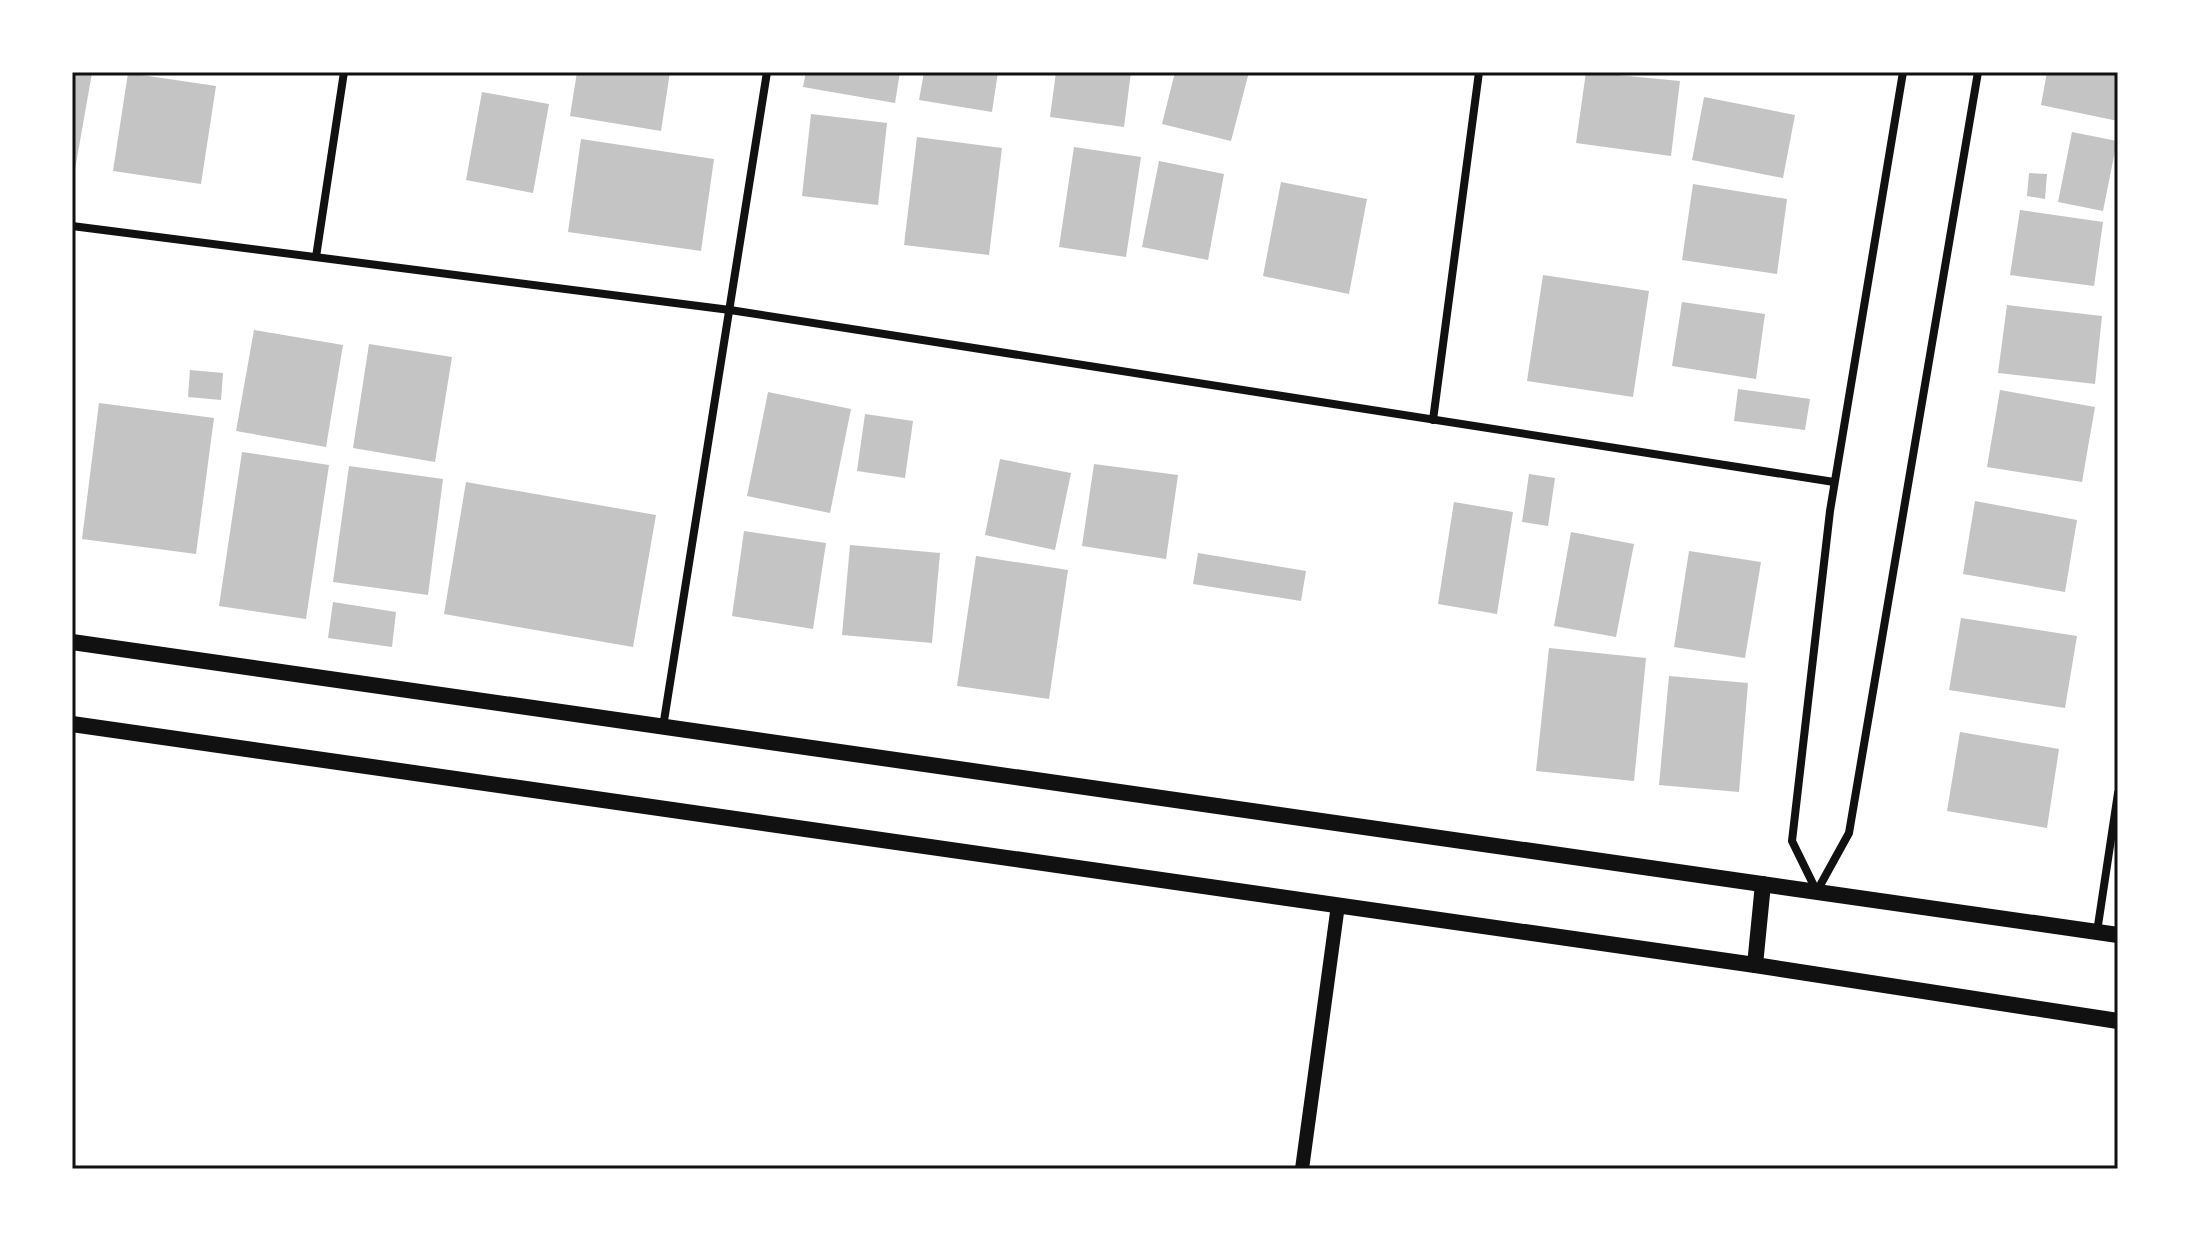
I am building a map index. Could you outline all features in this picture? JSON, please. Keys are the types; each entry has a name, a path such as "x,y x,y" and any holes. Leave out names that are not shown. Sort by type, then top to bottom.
{"main road":[{"path":"72,642 2118,935"},
{"path":"72,724 1755,965 2118,1021"},
{"path":"1755,965 1763,884"}],"street":[{"path":"316,257 344,72"},
{"path":"663,727 767,72"},
{"path":"1433,420 1479,72"},
{"path":"1817,892 1792,841 1834,482 1903,72"},
{"path":"1817,892 1849,833 1978,72"},
{"path":"72,226 730,310 1834,482"},
{"path":"2097,932 2118,793"},
{"path":"1302,1169 1338,905"}],"building":[{"path":"72,72 92,73 74,175 72,175"},
{"path":"577,72 670,72 661,131 570,116"},
{"path":"806,72 900,72 895,103 803,87"},
{"path":"924,72 998,72 992,112 919,100"},
{"path":"1056,72 1131,72 1124,127 1050,117"},
{"path":"1175,72 1249,72 1231,141 1162,124"},
{"path":"1586,72 1680,81 1671,156 1576,143"},
{"path":"2047,72 2118,72 2118,121 2041,105"},
{"path":"128,73 216,86 201,184 113,171"},
{"path":"482,92 549,104 533,193 466,180"},
{"path":"1704,97 1795,115 1783,178 1692,160"},
{"path":"811,114 887,123 878,205 802,196"},
{"path":"2072,132 2117,141 2103,211 2058,202"},
{"path":"917,137 1002,148 989,255 904,245"},
{"path":"581,139 714,159 701,251 568,232"},
{"path":"1074,147 1141,157 1126,257 1059,247"},
{"path":"1159,161 1224,174 1208,260 1142,247"},
{"path":"2029,173 2047,174 2045,199 2027,196"},
{"path":"1281,182 1367,199 1349,294 1263,276"},
{"path":"1693,184 1787,199 1777,274 1682,260"},
{"path":"2020,210 2103,222 2094,286 2010,275"},
{"path":"1543,275 1649,291 1633,397 1527,381"},
{"path":"1682,302 1765,314 1756,379 1672,366"},
{"path":"2007,305 2102,316 2095,384 1998,373"},
{"path":"254,330 343,345 326,447 236,431"},
{"path":"369,344 452,357 435,462 353,448"},
{"path":"190,370 223,373 221,400 188,397"},
{"path":"1738,389 1810,399 1805,430 1734,421"},
{"path":"2000,390 2095,407 2082,482 1987,467"},
{"path":"768,392 851,409 830,513 747,496"},
{"path":"99,403 214,418 196,554 82,539"},
{"path":"865,414 913,421 905,478 857,471"},
{"path":"242,452 329,465 306,619 219,606"},
{"path":"1000,459 1071,473 1055,550 985,535"},
{"path":"1094,464 1178,475 1166,559 1082,546"},
{"path":"349,466 443,479 428,595 333,582"},
{"path":"1529,474 1555,478 1548,526 1522,522"},
{"path":"466,482 656,515 633,647 444,614"},
{"path":"1975,501 2077,520 2065,592 1963,574"},
{"path":"1454,502 1513,512 1497,614 1438,604"},
{"path":"744,531 826,543 813,629 732,616"},
{"path":"1571,532 1634,544 1616,637 1554,626"},
{"path":"850,545 940,553 932,643 842,635"},
{"path":"1689,551 1761,562 1745,658 1674,647"},
{"path":"1198,553 1306,571 1301,601 1193,584"},
{"path":"976,556 1068,570 1049,699 957,686"},
{"path":"333,602 396,612 392,647 328,638"},
{"path":"1961,618 2077,636 2065,708 1949,690"},
{"path":"1549,648 1646,658 1634,781 1536,771"},
{"path":"1669,676 1748,683 1739,792 1659,785"},
{"path":"1960,732 2059,749 2047,828 1947,811"}]}
